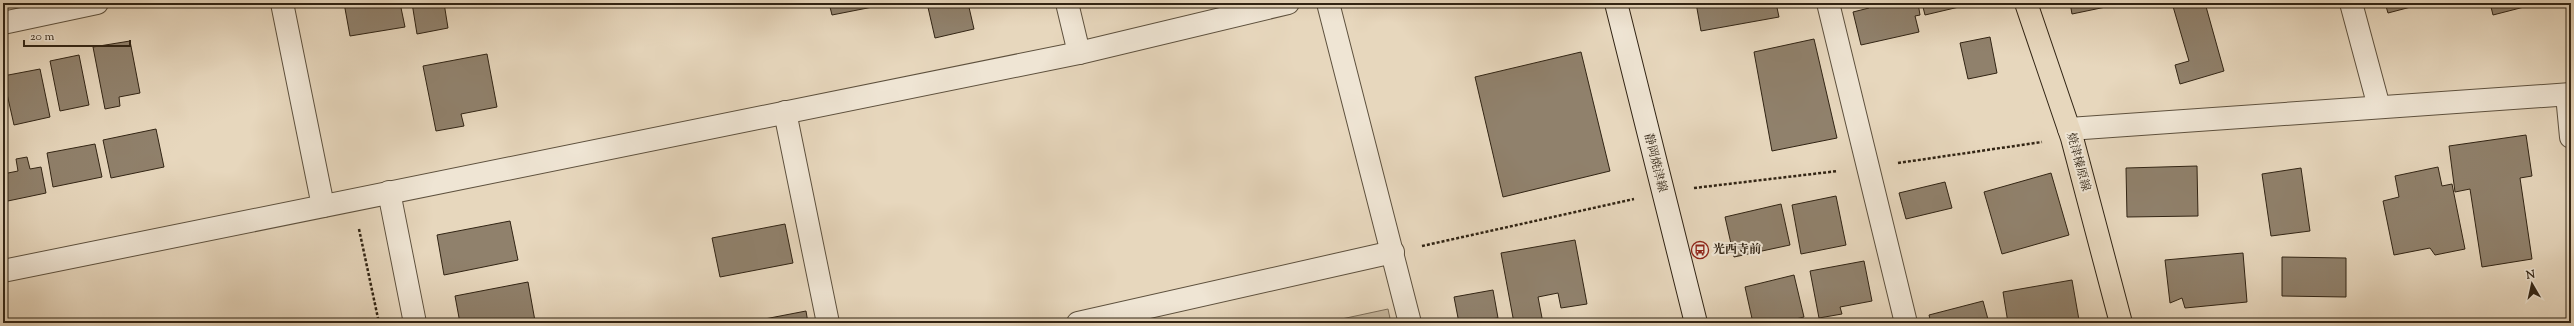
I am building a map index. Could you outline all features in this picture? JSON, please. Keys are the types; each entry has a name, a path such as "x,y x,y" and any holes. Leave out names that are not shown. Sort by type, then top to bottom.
{"main road":[{"name":"焼津榛原線","path":"2026,3 2069,129 2121,323"}],"street":[{"path":"3,23 97,3"},
{"path":"282,3 323,206"},
{"path":"1068,3 1080,53"},
{"path":"3,271 1080,53 1288,3"},
{"path":"1328,3 1410,323"},
{"name":"静岡焼津線","path":"1616,3 1696,323"},
{"path":"1828,3 1906,323"},
{"path":"2351,3 2379,107"},
{"path":"2069,129 2569,95 2571,137"},
{"path":"785,112 828,323"},
{"path":"389,192 415,323"},
{"path":"1078,323 1393,252"}],"path":[{"path":"1393,252 1663,193"}],"shaded area":[{"path":"1388,309 1391,323 1323,323"}],"building":[{"path":"344,3 400,3 405,27 350,36"},
{"path":"412,3 444,3 448,28 417,34"},
{"path":"829,3 893,3 832,15"},
{"path":"927,3 968,3 974,29 935,38"},
{"path":"1696,3 1776,3 1779,17 1701,31"},
{"path":"1868,3 1918,3 1920,15 1915,16 1919,32 1861,45 1853,12 1869,8"},
{"path":"1922,3 1976,3 1925,15"},
{"path":"2070,3 2125,3 2072,14"},
{"path":"2172,3 2205,3 2224,71 2180,84 2175,65 2189,61"},
{"path":"2385,3 2426,3 2388,13"},
{"path":"2490,3 2527,3 2528,6 2493,15"},
{"path":"1990,37 1997,73 1968,79 1960,43"},
{"path":"1814,39 1837,138 1772,151 1754,52"},
{"path":"130,41 140,93 119,97 120,106 105,109 93,47"},
{"path":"1581,52 1610,171 1503,197 1475,77"},
{"path":"487,54 497,107 461,114 464,126 436,131 423,66"},
{"path":"79,55 89,105 60,111 50,61"},
{"path":"40,69 50,117 14,125 3,76"},
{"path":"3,116 7,137 3,138"},
{"path":"156,129 164,167 111,178 103,140"},
{"path":"2526,135 2532,176 2520,178 2532,259 2482,267 2470,189 2455,192 2449,146"},
{"path":"95,144 102,177 53,187 47,153"},
{"path":"27,157 30,169 41,167 46,193 3,202 3,174 18,171 16,159"},
{"path":"2197,166 2198,216 2127,217 2126,168"},
{"path":"2438,167 2442,186 2452,184 2465,249 2435,255 2430,248 2394,255 2383,201 2399,197 2395,176"},
{"path":"2301,168 2310,231 2271,236 2262,174"},
{"path":"2051,173 2069,235 2002,254 1984,192"},
{"path":"1945,182 1952,208 1906,219 1899,193"},
{"path":"1836,196 1846,245 1801,254 1792,205"},
{"path":"1781,204 1790,245 1734,257 1725,217"},
{"path":"510,221 518,260 444,275 437,235"},
{"path":"785,224 793,263 720,277 712,238"},
{"path":"1575,240 1587,304 1561,308 1558,293 1538,297 1543,323 1514,323 1501,253"},
{"path":"2243,253 2247,302 2185,308 2182,298 2170,303 2165,260"},
{"path":"2282,257 2346,258 2346,297 2282,296"},
{"path":"1864,261 1872,301 1840,307 1842,314 1819,318 1810,271"},
{"path":"1794,275 1804,317 1779,323 1753,323 1745,287"},
{"path":"2072,280 2079,320 2059,323 2008,323 2003,292"},
{"path":"528,282 535,321 524,323 460,323 455,296"},
{"path":"1493,290 1498,318 1459,323 1454,297"},
{"path":"1983,301 1989,323 1931,323 1929,315"},
{"path":"806,311 808,323 744,323"}],"place":[{"name":"光西寺前","path":"1700,250"}]}
